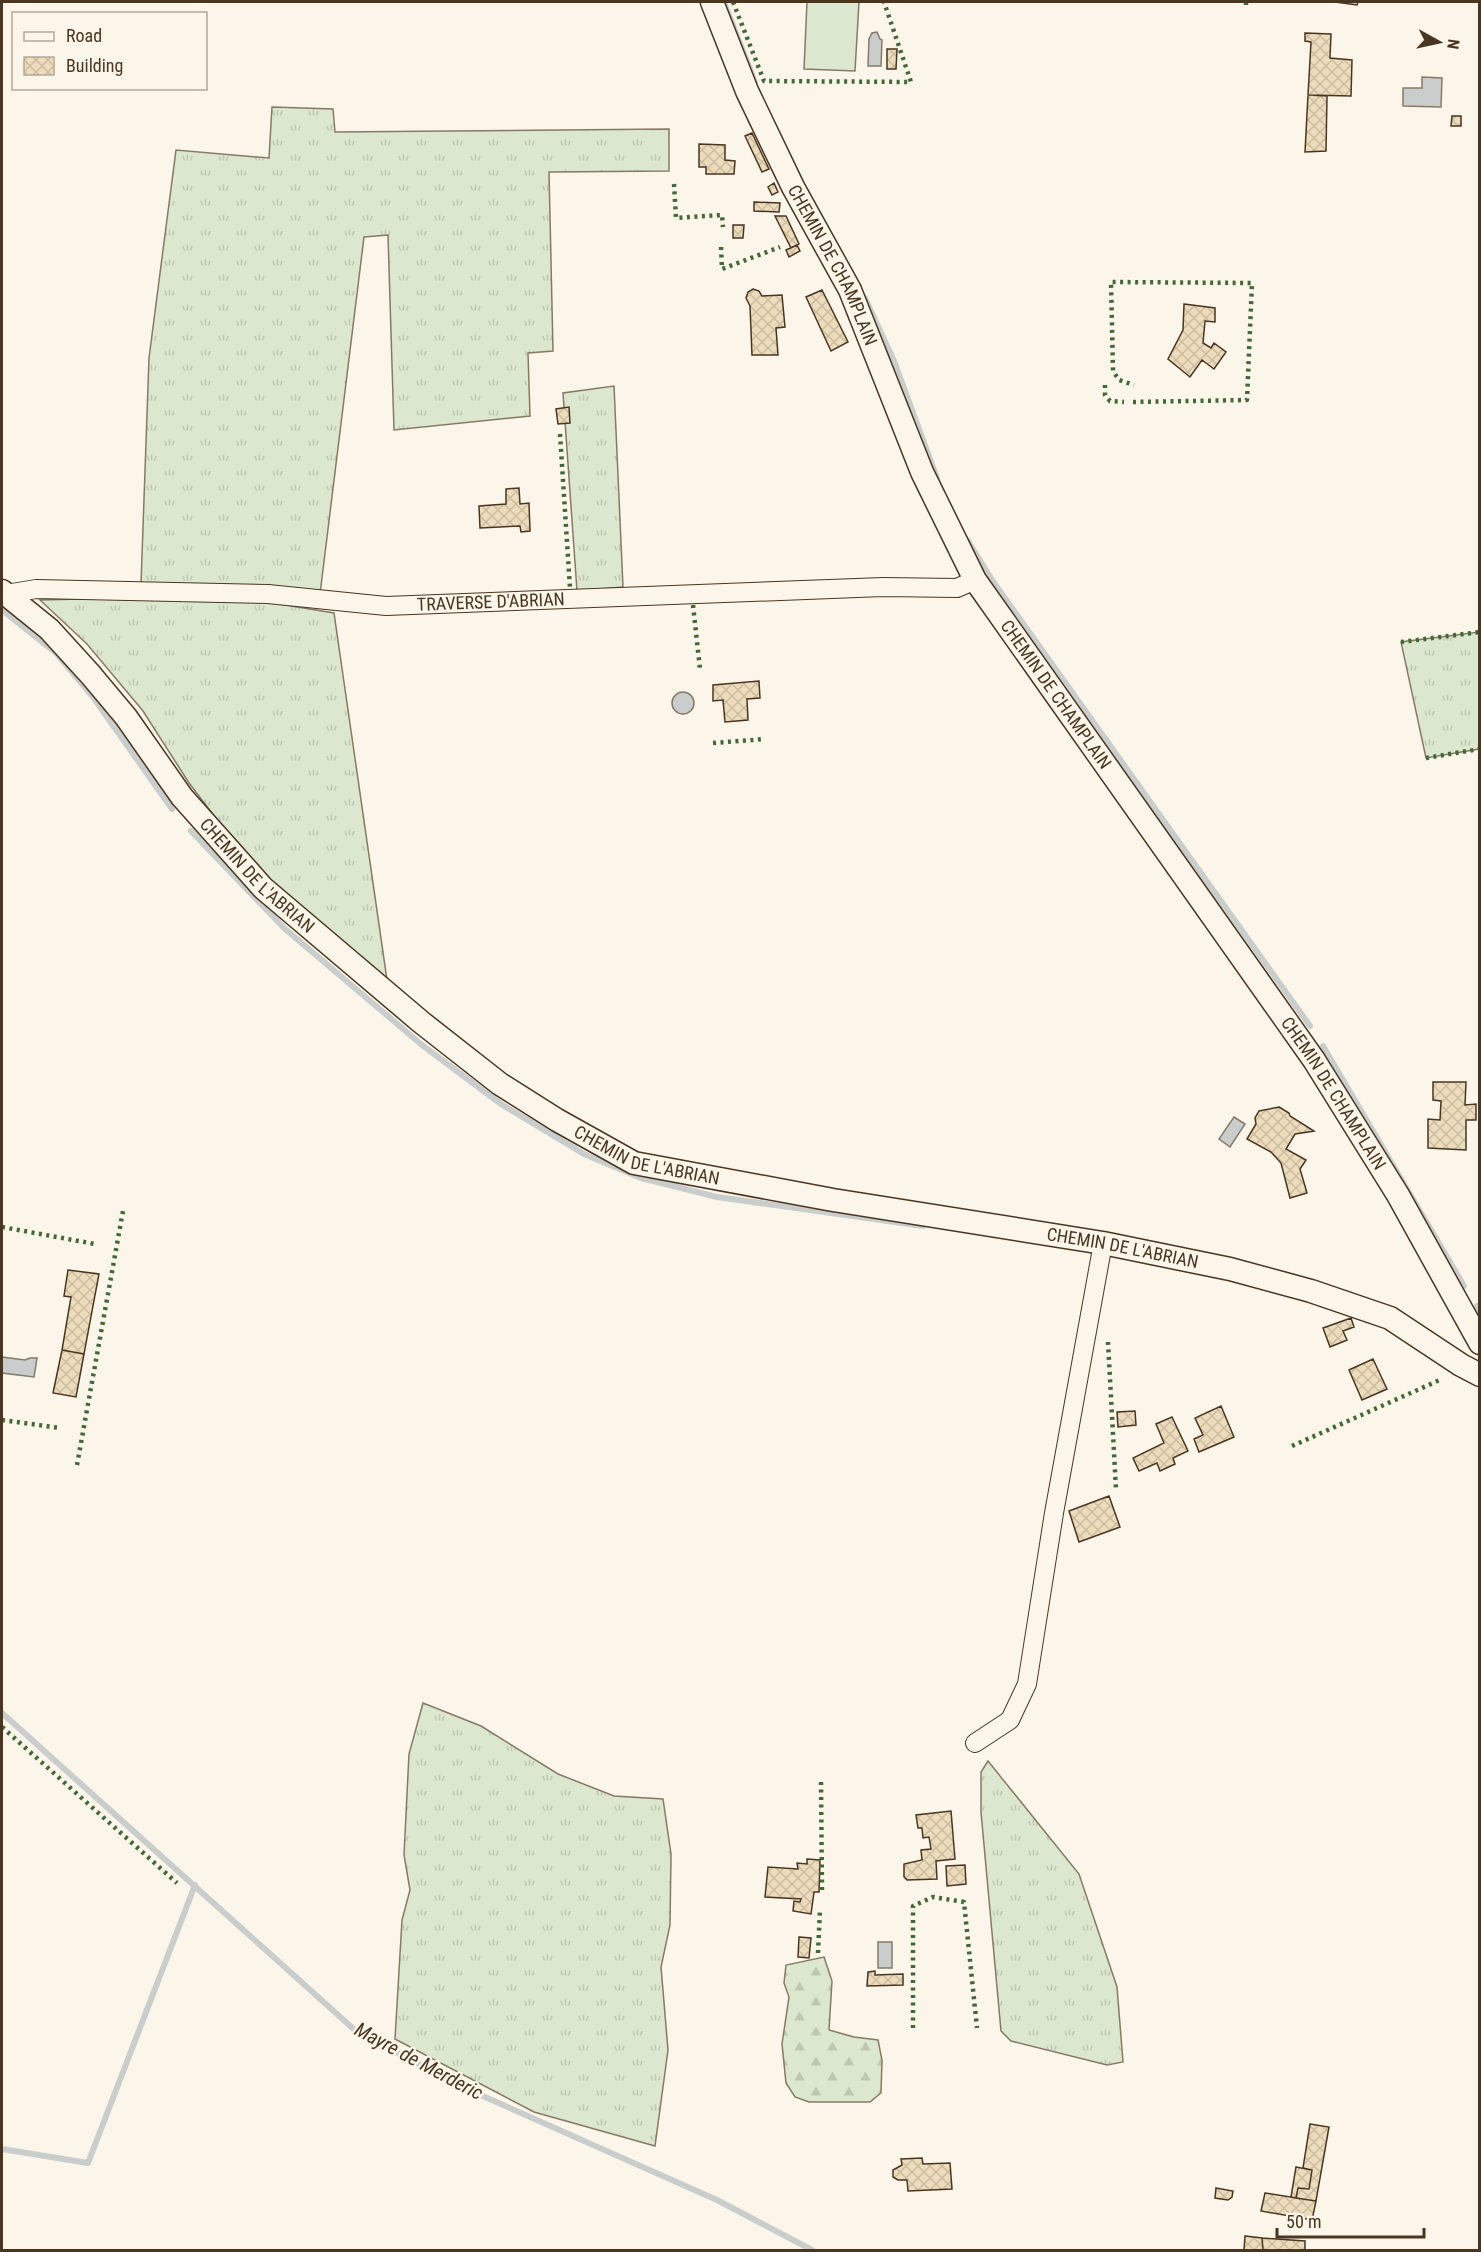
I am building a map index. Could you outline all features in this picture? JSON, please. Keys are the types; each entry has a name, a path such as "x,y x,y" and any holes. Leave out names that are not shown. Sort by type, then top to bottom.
{"street":[{"name":"CHEMIN DE CHAMPLAIN","path":"712,2 747,91 793,187 850,290 922,472 975,580 1314,1060 1398,1195 1479,1343"},
{"name":"TRAVERSE D'ABRIAN","path":"4,592 36,589 268,594 386,606 883,587 957,588 975,580"},
{"name":"CHEMIN DE L'ABRIAN","path":"4,592 49,629 90,674 126,717 182,797 263,888 421,1022 500,1084 557,1120 634,1163 833,1200 1103,1243 1230,1269 1311,1291 1390,1318 1479,1375"},
{"path":"975,1743 1011,1720 1027,1684 1054,1513 1103,1243"}],"green space":[{"path":"807,2 859,2 855,71 804,69"},
{"path":"272,107 333,109 335,132 669,129 669,171 549,172 553,351 528,353 530,416 394,430 388,235 364,237 320,594 141,584 149,358 176,150 269,158"},
{"path":"614,386 623,587 577,591 563,393"},
{"path":"122,598 261,601 334,613 387,980 276,886 215,817 189,783 143,711 87,644 40,600"},
{"path":"1479,632 1479,749 1426,758 1401,642"},
{"path":"423,1703 481,1726 558,1774 614,1796 663,1799 671,1854 670,1925 661,1967 668,2050 655,2146 534,2112 395,2039 402,1920 410,1890 404,1855 409,1754"},
{"path":"988,1761 1079,1874 1117,1987 1123,2062 1107,2065 1011,2041 1001,2031 981,1812 981,1772"},
{"path":"824,1957 832,1981 829,2030 854,2037 878,2040 882,2060 881,2093 870,2102 809,2102 795,2097 786,2083 782,2044 789,1997 784,1983 786,1965"}],"shaded area":[{"path":"877,32 882,40 881,66 868,66 869,39 872,33"},
{"path":"1422,77 1442,78 1441,107 1403,106 1403,88 1422,88"},
{"path":"683,692 691,695 694,703 691,711 683,714 675,711 672,703 675,695"},
{"path":"1234,1117 1245,1124 1230,1147 1219,1139"},
{"path":"2,1357 25,1360 37,1358 34,1377 2,1373"},
{"path":"878,1942 892,1942 892,1968 878,1968"}],"building":[{"path":"1335,2 1358,2 1357,5"},
{"path":"1305,33 1331,34 1330,58 1352,60 1351,96 1308,95 1311,42 1305,41"},
{"path":"887,49 897,49 896,69 887,69"},
{"path":"1308,95 1327,96 1326,151 1305,152"},
{"path":"1452,116 1461,116 1461,126 1451,126"},
{"path":"752,133 769,169 762,172 745,136"},
{"path":"699,144 725,145 725,160 735,161 734,174 706,174 706,167 699,167"},
{"path":"774,183 778,192 772,195 768,187"},
{"path":"754,202 780,203 779,212 754,211"},
{"path":"775,216 786,216 799,244 791,248"},
{"path":"733,225 744,225 743,238 733,238"},
{"path":"797,245 800,251 789,257 786,250"},
{"path":"753,289 759,291 762,296 782,295 785,327 776,328 778,355 752,355 750,306 746,298 748,292"},
{"path":"822,290 848,342 831,351 806,297"},
{"path":"1184,304 1215,308 1215,322 1205,321 1203,343 1211,348 1214,343 1226,352 1214,369 1202,360 1190,377 1168,359 1183,330"},
{"path":"569,407 570,423 558,424 556,409"},
{"path":"519,488 520,504 529,503 530,531 521,532 520,526 480,528 479,506 506,504 506,489"},
{"path":"759,681 760,698 747,699 748,720 725,722 723,700 713,701 713,685"},
{"path":"1433,1082 1466,1082 1465,1105 1476,1104 1476,1120 1466,1120 1466,1150 1428,1148 1428,1119 1440,1120 1441,1101 1433,1100"},
{"path":"1279,1107 1314,1131 1295,1134 1286,1149 1306,1160 1300,1169 1307,1193 1290,1198 1281,1163 1271,1152 1247,1139 1256,1124 1255,1118 1259,1111"},
{"path":"68,1270 99,1274 84,1354 62,1350 71,1297 64,1296"},
{"path":"1351,1318 1354,1327 1343,1331 1347,1340 1330,1347 1323,1328"},
{"path":"62,1350 84,1354 76,1397 53,1393"},
{"path":"1373,1359 1387,1389 1362,1400 1349,1370"},
{"path":"1221,1406 1234,1437 1199,1452 1194,1439 1203,1435 1195,1418"},
{"path":"1135,1411 1136,1425 1118,1427 1117,1412"},
{"path":"1172,1417 1188,1451 1173,1458 1175,1464 1160,1471 1157,1463 1139,1471 1133,1458 1164,1443 1156,1424"},
{"path":"1109,1496 1120,1527 1079,1542 1069,1511"},
{"path":"951,1811 955,1859 936,1861 937,1879 907,1880 904,1877 904,1864 922,1860 921,1850 931,1849 929,1837 923,1838 922,1828 918,1828 916,1815"},
{"path":"807,1859 820,1860 819,1892 814,1892 811,1914 793,1911 794,1901 800,1902 801,1899 765,1897 768,1867 798,1869 797,1863 807,1864"},
{"path":"965,1865 966,1884 947,1886 946,1866"},
{"path":"799,1937 811,1938 809,1958 798,1957"},
{"path":"875,1971 875,1975 903,1974 903,1985 867,1986 868,1972"},
{"path":"1310,2124 1329,2127 1316,2201 1296,2198 1298,2188 1309,2189 1312,2170 1303,2168"},
{"path":"922,2158 923,2164 950,2163 952,2189 908,2191 907,2180 898,2180 893,2177 893,2170 902,2165 901,2159"},
{"path":"1296,2167 1312,2170 1309,2189 1298,2188 1296,2198 1291,2197"},
{"path":"1216,2188 1233,2191 1232,2197 1228,2200 1215,2198"},
{"path":"1265,2193 1316,2201 1312,2220 1261,2211"},
{"path":"1245,2236 1262,2238 1263,2250 1244,2250"},
{"path":"1262,2238 1305,2241 1305,2250 1263,2250"}],"waterway":[{"path":"724,2 755,82"},
{"path":"865,298 894,361 937,478"},
{"path":"968,541 992,580 1310,1026"},
{"path":"2,610 56,653 93,697 172,809"},
{"path":"191,831 284,928 422,1045 501,1104 584,1154 641,1178 717,1197 923,1226"},
{"path":"1323,1046 1464,1286"},
{"path":"1477,1306 1480,1311"},
{"name":"Mayre de Merderic","path":"2,1713 357,2032 467,2089 717,2200 812,2250"},
{"path":"2,2149 88,2163 195,1885"}],"hedge":[{"path":"733,2 764,81 911,82 884,2"},
{"path":"674,184 676,218 722,215 723,227"},
{"path":"721,247 722,269 780,247"},
{"path":"1133,402 1247,400 1252,283 1111,282 1113,371 1119,380 1134,385"},
{"path":"1105,385 1105,395 1110,401 1124,402"},
{"path":"560,434 570,588"},
{"path":"693,605 700,669"},
{"path":"1401,642 1480,632"},
{"path":"713,743 765,739"},
{"path":"1426,758 1480,749"},
{"path":"77,1465 123,1211"},
{"path":"2,1227 95,1244"},
{"path":"1108,1342 1116,1489"},
{"path":"1292,1446 1442,1379"},
{"path":"2,1420 60,1428"},
{"path":"2,1727 177,1883"},
{"path":"821,1782 822,1892"},
{"path":"913,2028 913,1906 933,1897 964,1902 977,2028"},
{"path":"818,1953 820,1910"}]}
